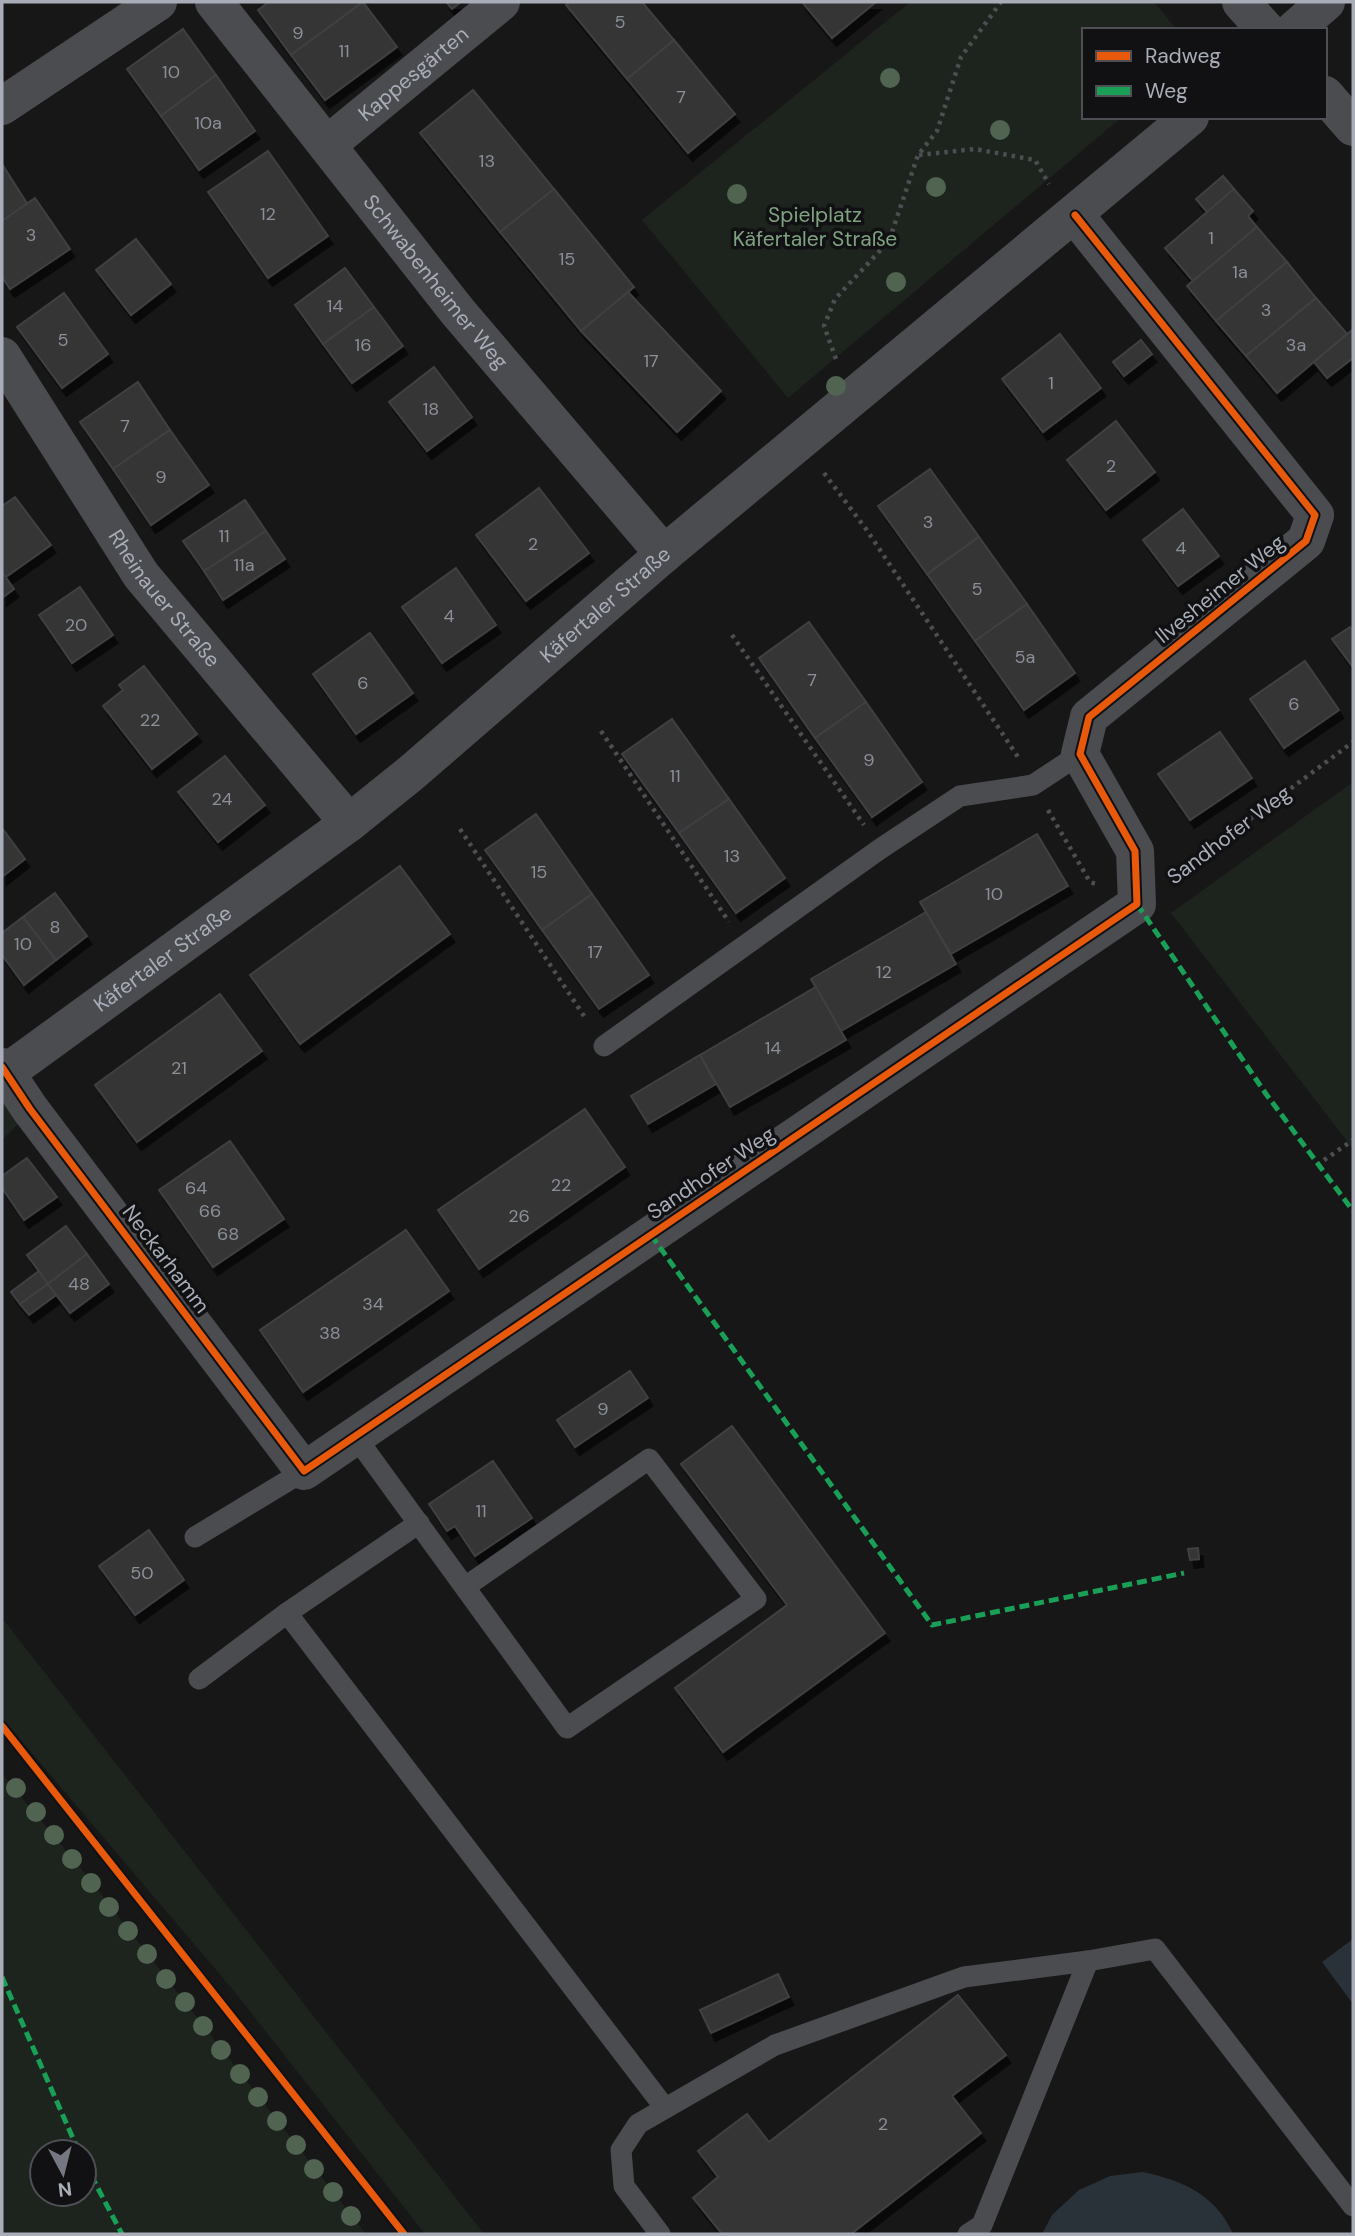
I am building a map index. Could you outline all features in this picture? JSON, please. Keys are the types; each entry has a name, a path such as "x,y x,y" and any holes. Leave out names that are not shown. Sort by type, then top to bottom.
{"street":[{"path":"2,106 158,2"},
{"name":"Schwabenheimer Weg","path":"214,2 458,312 664,554"},
{"name":"Kappesgärten","path":"327,145 501,2"},
{"path":"1241,2 1264,28"},
{"path":"1296,28 1326,2"},
{"path":"1327,98 1353,127"},
{"name":"Käfertaler Straße","path":"4,1070 349,823 664,554 1188,119"},
{"name":"Ilvesheimer Weg","path":"1075,215 1315,515 1306,541 1089,717 1080,754"},
{"name":"Rheinauer Straße","path":"2,356 142,575 349,823"},
{"path":"1080,754 1135,851 1138,904"},
{"name":"Sandhofer Weg","path":"304,1471 1138,904"},
{"name":"Neckarhamm","path":"4,1070 38,1120 304,1471"}],"lane":[{"path":"604,1046 880,849 960,796 1033,785 1080,754"},
{"path":"355,1436 567,1728 756,1599 649,1459 466,1587"},
{"path":"195,1537 304,1471"},
{"path":"199,1679 287,1614 419,1523"},
{"path":"287,1614 665,2108"},
{"path":"660,2234 624,2186 621,2150 638,2124 665,2108 775,2045 964,1977 1088,1961 1155,1949 1353,2206"},
{"path":"977,2231 1088,1961"}],"path":[{"path":"859,392 836,360 824,326 835,299 889,241 918,155 937,131 961,57 1001,2"},
{"path":"918,155 975,149 1035,160 1048,182 1075,215"},
{"path":"800,441 866,529 1023,763 1090,882 1138,904"},
{"path":"732,635 880,849"},
{"path":"601,732 745,946"},
{"path":"460,829 604,1046"},
{"path":"1317,1165 1353,1140"}],"green space":[{"name":"Spielplatz Käfertaler Straße","path":"910,2 1154,2 1175,28 1082,28 1082,119 1120,119 788,398 642,220"},
{"path":"1353,782 1353,1149 1171,913"},
{"path":"2,1101 18,1124 2,1140"},
{"path":"2,1618 484,2234 425,2234 234,1991 2,1718"},
{"path":"2,1774 79,1866 366,2234 2,2234"}],"shaded area":[{"path":"1353,1939 1353,2004 1322,1962"},
{"path":"1143,2172 1196,2191 1217,2209 1233,2234 1042,2234 1052,2215 1079,2190 1110,2176"}],"building":[{"path":"269,2 363,2 291,55 258,10"},
{"path":"363,2 397,47 325,100 291,55"},
{"path":"446,2 461,2 452,9"},
{"path":"570,2 642,2 674,40 627,79 566,5"},
{"path":"802,2 876,2 832,38"},
{"path":"183,29 216,75 161,116 127,69"},
{"path":"674,40 735,114 688,153 627,79"},
{"path":"216,75 255,131 199,170 161,116"},
{"path":"473,90 554,189 500,232 420,133"},
{"path":"268,151 328,236 268,278 208,192"},
{"path":"2,164 28,205 2,221"},
{"path":"1223,176 1234,189 1207,212 1196,199"},
{"path":"554,189 634,287 581,331 500,232"},
{"path":"1234,189 1253,211 1248,216 1257,227 1193,281 1165,248"},
{"path":"35,198 70,249 10,289 2,277 2,221"},
{"path":"1257,227 1287,262 1216,321 1187,286"},
{"path":"136,239 171,284 131,315 96,270"},
{"path":"1287,262 1316,298 1246,356 1216,321"},
{"path":"345,268 374,307 323,344 295,305"},
{"path":"628,292 721,391 677,432 581,331"},
{"path":"64,293 108,354 62,388 17,327"},
{"path":"1316,298 1347,334 1277,393 1246,356"},
{"path":"374,307 403,346 352,383 323,344"},
{"path":"1352,330 1353,358 1327,378 1314,362"},
{"path":"1060,334 1101,388 1043,432 1002,379"},
{"path":"1141,340 1152,354 1124,376 1113,362"},
{"path":"434,367 472,417 427,451 389,402"},
{"path":"138,382 170,430 113,469 80,422"},
{"path":"1116,421 1155,472 1106,510 1067,460"},
{"path":"170,430 209,485 151,525 113,469"},
{"path":"930,469 979,537 927,574 878,506"},
{"path":"539,488 589,553 526,601 476,535"},
{"path":"15,497 51,545 6,577 2,572 2,506"},
{"path":"245,500 266,531 204,571 183,541"},
{"path":"1183,509 1219,556 1178,586 1143,540"},
{"path":"266,531 285,559 223,600 204,571"},
{"path":"979,537 1027,604 975,641 927,574"},
{"path":"456,568 496,625 442,663 402,607"},
{"path":"2,572 14,589 2,598"},
{"path":"80,587 113,635 72,663 39,615"},
{"path":"1027,604 1075,673 1024,710 975,641"},
{"path":"809,622 866,702 815,738 759,658"},
{"path":"1350,627 1353,631 1352,666 1332,639"},
{"path":"370,633 413,693 356,734 313,674"},
{"path":"1305,661 1339,710 1284,748 1250,699"},
{"path":"144,666 197,734 152,769 103,706 123,690 119,685"},
{"path":"866,702 922,782 872,817 815,738"},
{"path":"672,719 729,799 679,833 622,754"},
{"path":"1220,732 1252,778 1190,820 1158,774"},
{"path":"225,756 265,805 218,842 178,792"},
{"path":"729,799 785,878 736,913 679,833"},
{"path":"536,814 592,894 542,930 485,850"},
{"path":"2,828 25,859 2,877"},
{"path":"1037,834 1068,886 951,954 920,902"},
{"path":"400,866 450,934 300,1044 250,975"},
{"path":"55,893 87,936 56,960 23,917"},
{"path":"592,894 649,975 599,1009 542,930"},
{"path":"926,912 956,964 841,1031 811,979"},
{"path":"23,917 56,960 24,985 2,955 2,933"},
{"path":"816,987 846,1040 730,1107 700,1055"},
{"path":"220,994 262,1051 137,1142 95,1085"},
{"path":"700,1055 716,1084 648,1124 631,1096"},
{"path":"585,1109 625,1167 479,1269 438,1210"},
{"path":"230,1141 284,1219 213,1267 159,1190"},
{"path":"27,1158 57,1197 24,1220 2,1188 2,1176"},
{"path":"66,1226 87,1254 48,1284 27,1255"},
{"path":"406,1230 449,1291 303,1392 260,1330"},
{"path":"87,1254 109,1284 70,1313 48,1284"},
{"path":"39,1271 48,1284 20,1304 11,1292"},
{"path":"48,1284 56,1295 29,1315 20,1304"},
{"path":"630,1371 648,1398 575,1447 557,1420"},
{"path":"732,1426 885,1633 723,1752 675,1688 787,1605 681,1464"},
{"path":"493,1461 532,1518 475,1556 455,1526 447,1531 429,1504"},
{"path":"149,1530 184,1580 135,1615 99,1566"},
{"path":"1198,1548 1199,1559 1190,1560 1188,1549"},
{"path":"778,1974 789,1997 711,2033 700,2010"},
{"path":"958,1995 1006,2055 952,2096 981,2133 851,2234 722,2234 693,2198 718,2177 698,2151 747,2114 769,2142"}],"marked path":[{"path":"1137,904 1266,1094 1353,1211"},
{"path":"651,1235 932,1625 1184,1573"},
{"path":"2,1977 73,2138"},
{"path":"98,2189 122,2234"}],"cycle path":[{"path":"2,1067 30,1109 304,1471 1137,904 1135,851 1080,754 1089,717 1306,541 1315,515 1075,215"},
{"path":"2,1726 404,2234"}]}
